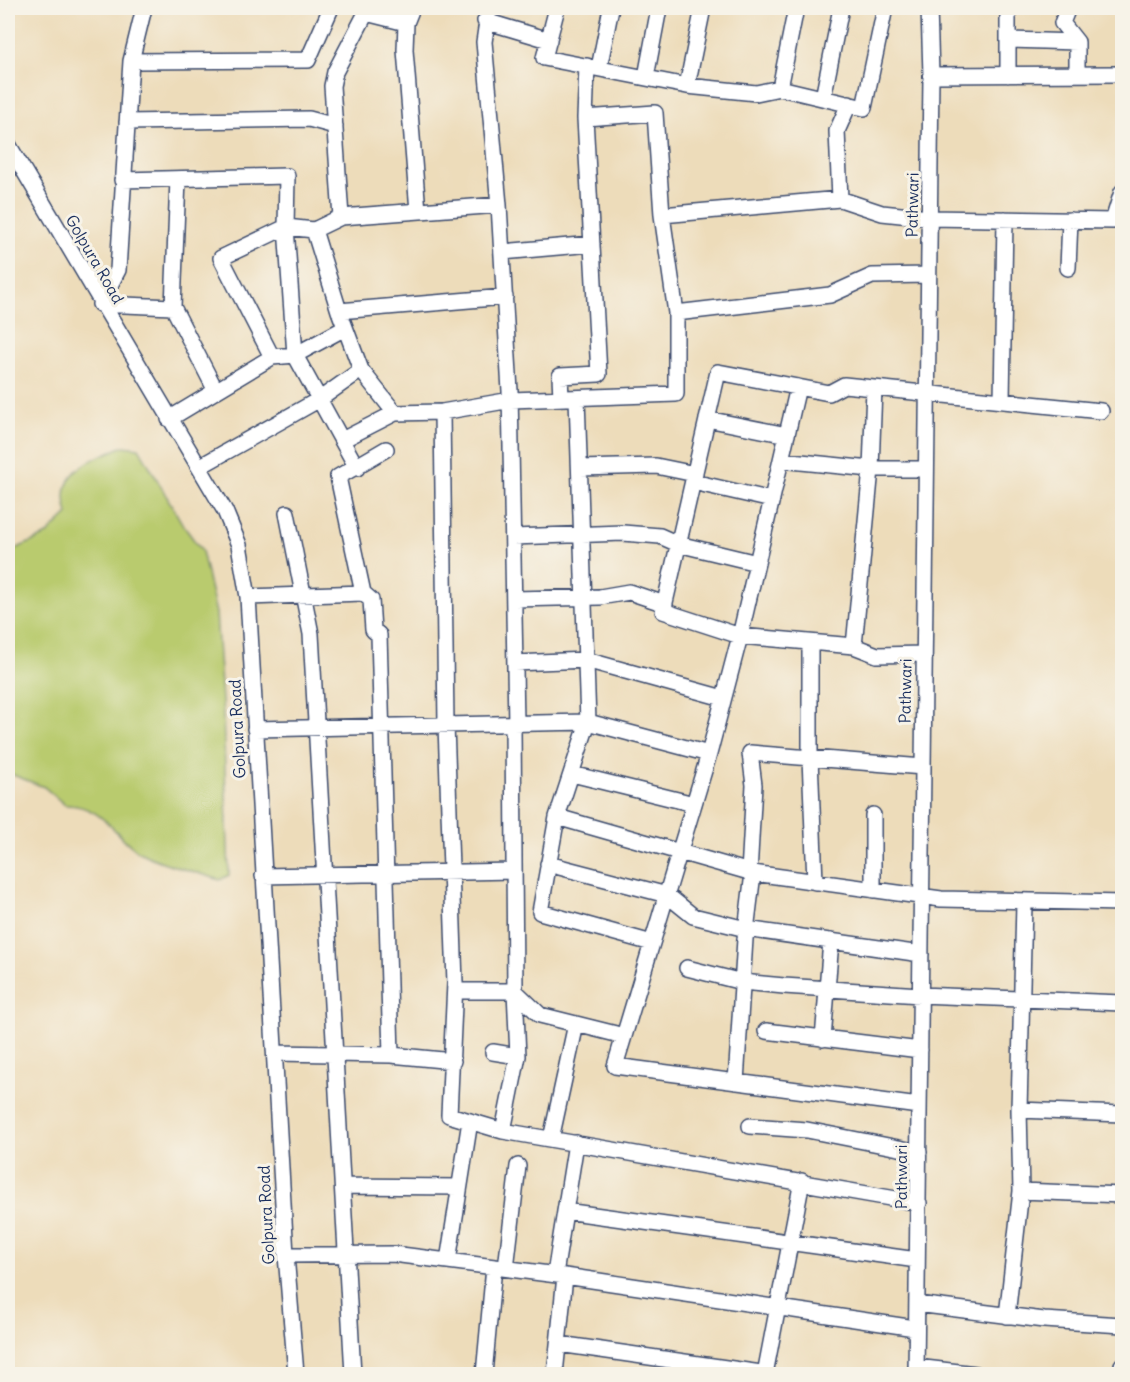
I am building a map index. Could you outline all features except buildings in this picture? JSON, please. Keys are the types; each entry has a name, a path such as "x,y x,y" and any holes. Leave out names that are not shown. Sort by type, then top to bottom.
{"street":[{"path":"144,8 131,61 118,270 100,304 173,307"},
{"path":"131,61 308,60 331,8"},
{"path":"412,8 406,23 405,50 418,211"},
{"path":"557,8 544,57 687,86 756,93 780,88 864,108 885,8"},
{"path":"561,398 560,376 599,374 585,118 593,67 611,8"},
{"path":"646,78 659,8"},
{"path":"687,86 703,8"},
{"path":"780,88 796,8"},
{"path":"823,98 841,8"},
{"name":"Pathwari","path":"914,1368 919,1203 931,75 929,8"},
{"path":"1008,8 1008,75"},
{"path":"1068,8 1062,23 1077,42 1077,74"},
{"path":"341,217 332,86 335,72 366,13 406,23"},
{"path":"503,1131 518,1056 514,871 515,663 511,400 499,205 484,42 487,14 549,40"},
{"path":"1008,40 1077,42"},
{"path":"931,75 1122,74"},
{"path":"840,199 837,131 849,104"},
{"path":"342,440 395,413 442,411 511,400 676,394 676,313 662,215 655,113 585,118"},
{"path":"127,122 309,119 335,126"},
{"name":"Golpura Road","path":"8,144 100,304 225,511 239,545 248,597 286,1255 296,1374"},
{"path":"122,180 287,176 286,227 295,355 357,468"},
{"path":"178,179 173,307 216,391"},
{"path":"662,215 840,199 882,213 929,218 1113,221 1122,192"},
{"path":"272,357 221,258 286,227 314,230 341,217 499,205"},
{"path":"1002,401 1005,219"},
{"path":"1068,268 1070,220"},
{"path":"314,230 339,311 361,370 395,413"},
{"path":"502,252 592,244"},
{"path":"676,313 830,295 872,276 929,275"},
{"path":"339,311 505,297"},
{"path":"169,419 272,357 295,355 345,328"},
{"path":"199,467 320,399 361,370"},
{"path":"924,654 877,655 854,646 810,644 740,636 663,611 718,372 829,393 844,385 1101,411"},
{"path":"798,387 740,636 709,754 615,1066 919,1106"},
{"path":"854,646 871,469 874,388"},
{"path":"577,398 588,722 557,817 540,912 652,943"},
{"path":"442,411 446,725 455,991 449,1115 503,1131 919,1203"},
{"path":"707,419 787,435"},
{"path":"386,449 338,477 363,593 370,600 373,630 379,635 391,1055"},
{"path":"781,460 871,469 926,469"},
{"path":"580,468 656,466 772,500"},
{"path":"287,513 311,634 334,1053 348,1254 353,1374"},
{"path":"513,537 623,533 660,536 678,544 757,563"},
{"path":"514,599 583,597 629,592 664,604"},
{"path":"248,597 363,593"},
{"path":"810,644 810,758 815,882"},
{"path":"515,663 586,660 723,698"},
{"path":"255,729 588,722 709,754"},
{"path":"736,1082 751,873 754,785 750,753 923,767"},
{"path":"572,774 694,804"},
{"path":"873,815 873,890"},
{"path":"557,817 680,850 751,873 921,897 1024,903 1122,903"},
{"path":"548,864 667,895 693,916 746,929 921,954"},
{"path":"263,876 514,871"},
{"path":"1007,1316 1021,1191 1019,1110 1024,903"},
{"path":"823,1038 831,940"},
{"path":"687,968 742,981 828,989 1122,1003"},
{"path":"455,991 515,991 540,1016 624,1036"},
{"path":"551,1139 576,1024"},
{"path":"766,1031 920,1050"},
{"path":"493,1052 518,1056"},
{"path":"275,1053 391,1055 453,1061"},
{"path":"1019,1110 1122,1114"},
{"path":"448,1261 470,1121"},
{"path":"750,1126 807,1130 919,1152"},
{"path":"555,1374 559,1344 560,1275 565,1211 576,1143"},
{"path":"484,1374 518,1166"},
{"path":"559,1344 766,1374 802,1181"},
{"path":"343,1186 459,1187"},
{"path":"1021,1191 1122,1195"},
{"path":"565,1211 917,1260"},
{"path":"286,1255 393,1254 560,1275 915,1328"},
{"path":"917,1304 1007,1316 1122,1324"},
{"path":"1122,1365 1122,1374"},
{"path":"914,1368 976,1374"}],"green space":[{"path":"124,446 139,448 183,525 202,551 216,613 223,715 229,875 220,880 145,855 126,842 101,817 79,806 65,805 44,787 8,773 8,552 45,536 68,514 65,500 66,488 78,470 99,457"}]}
